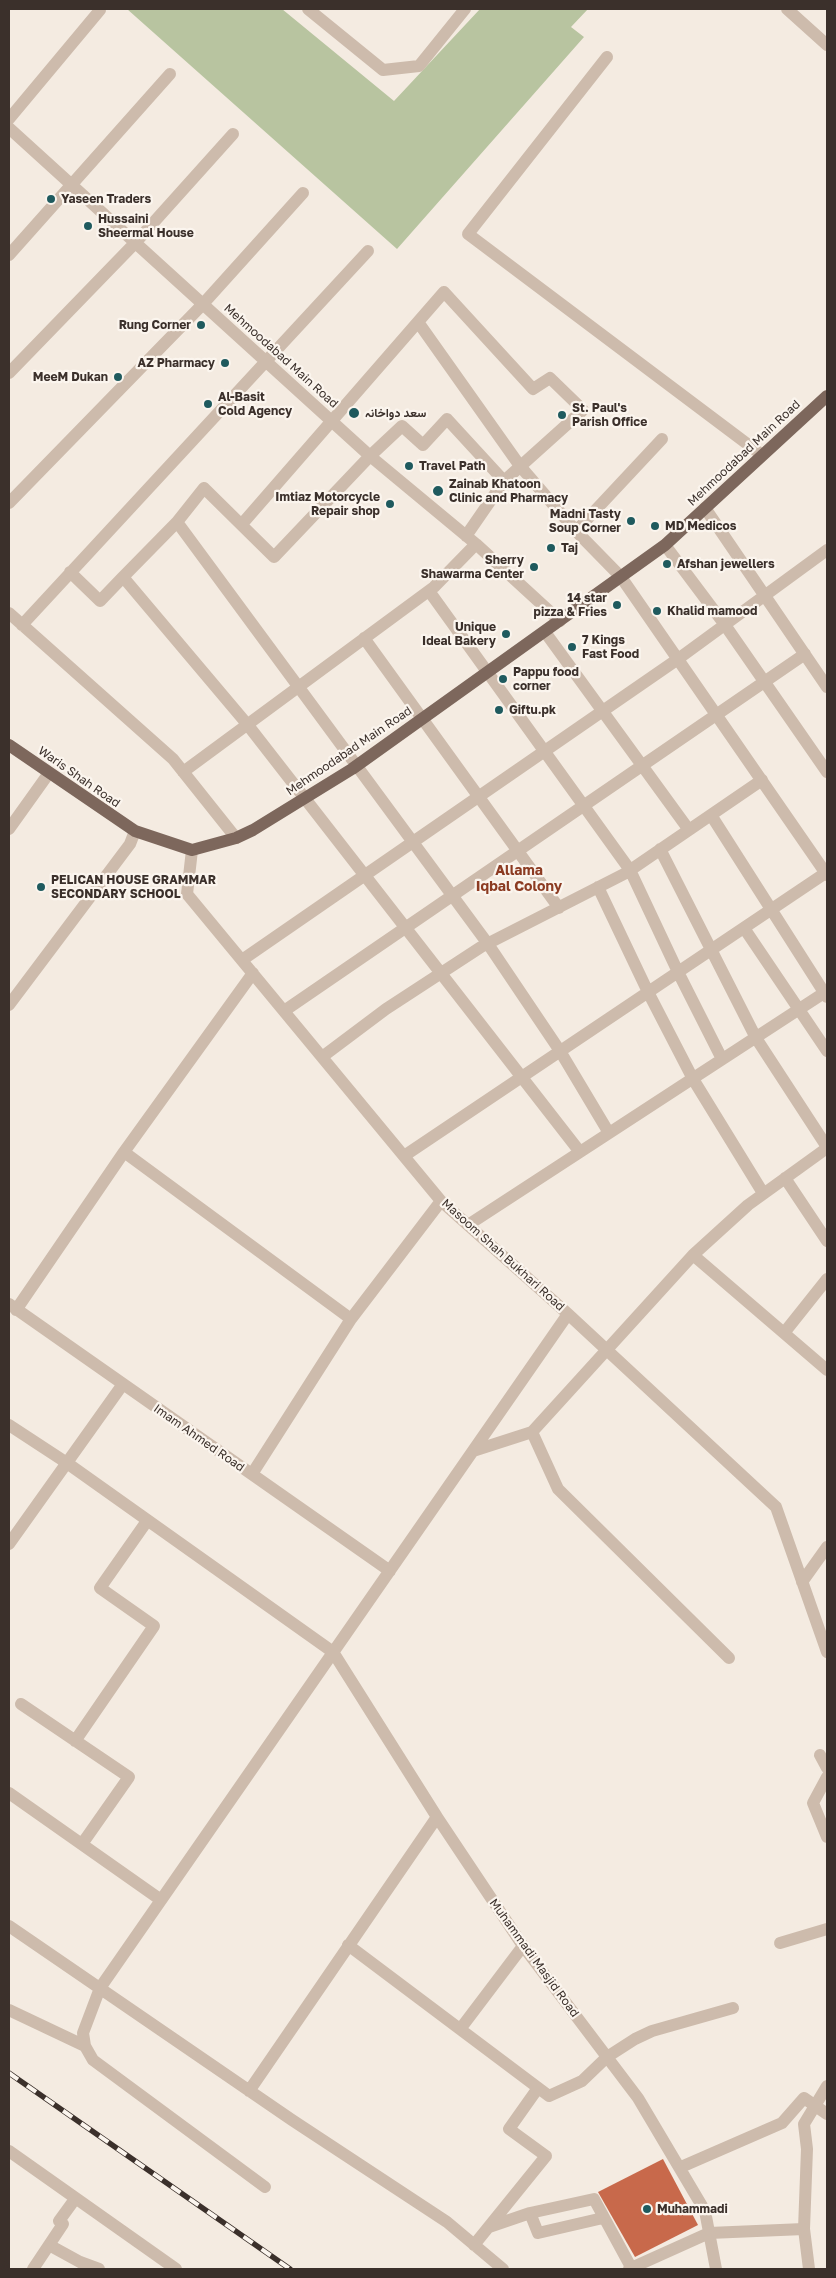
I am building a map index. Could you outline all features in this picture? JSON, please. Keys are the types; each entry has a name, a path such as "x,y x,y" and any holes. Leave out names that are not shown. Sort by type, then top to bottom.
{"main road":[{"name":"Mehmoodabad Main Road","path":"192,850 236,838 306,798 357,765 545,632 665,545 827,396"},
{"name":"Waris Shah Road","path":"9,745 135,831"},
{"path":"135,831 192,850"}],"street":[{"path":"308,9 383,70 419,66 465,9"},
{"path":"787,9 827,45"},
{"path":"9,119 100,10"},
{"path":"607,57 468,234 762,455"},
{"path":"9,255 170,74"},
{"name":"Mehmoodabad Main Road","path":"9,128 332,422 476,544 560,621"},
{"path":"9,373 136,242 233,134"},
{"path":"9,502 203,304 302,193"},
{"path":"22,625 368,251"},
{"path":"242,524 444,292 534,389 550,378 583,410 504,481 466,536"},
{"path":"404,1156 827,873 621,577 576,531 520,466 418,322"},
{"path":"70,572 100,601 177,522 204,488 274,557 370,456 402,426 423,445 447,419 504,481"},
{"path":"576,531 662,439"},
{"path":"705,508 827,687"},
{"path":"177,522 488,944 560,1051 609,1133"},
{"path":"183,772 429,591 476,544"},
{"path":"665,545 725,625 827,772"},
{"path":"242,960 678,659 827,550"},
{"path":"124,577 306,798 580,1152"},
{"path":"429,591 630,870 722,1059"},
{"path":"9,613 173,759 236,838"},
{"path":"545,632 689,830"},
{"path":"364,638 558,908"},
{"path":"284,1011 805,654"},
{"path":"9,829 49,773"},
{"path":"322,1057 386,1009 488,944 630,870 762,780"},
{"path":"468,1225 722,1059 826,994 711,815"},
{"path":"9,1006 130,844 135,831"},
{"path":"473,1451 532,1432 693,1255 748,1204 827,1147 756,1038 660,849"},
{"name":"Masoom Shah Bukhari Road","path":"192,850 187,894 441,1201 568,1314 776,1507 802,1582 822,1618 827,1652"},
{"path":"598,887 648,992 694,1078 763,1194"},
{"path":"744,928 827,1051"},
{"path":"12,1307 253,973"},
{"path":"124,1152 352,1319"},
{"path":"785,1178 827,1241"},
{"path":"252,1474 352,1319 441,1201"},
{"path":"693,1255 827,1370"},
{"path":"784,1333 827,1279"},
{"name":"Imam Ahmed Road","path":"12,1307 390,1571"},
{"path":"265,2187 93,2060 85,2046 83,2033 100,1988 568,1314"},
{"path":"9,1544 123,1384"},
{"path":"9,1425 333,1652"},
{"path":"532,1432 558,1489 729,1658"},
{"path":"75,1741 154,1626 100,1588 147,1521"},
{"path":"802,1582 827,1547"},
{"name":"Muhammadi Masjid Road","path":"333,1652 523,1946 638,2098 681,2167 705,2210 716,2269"},
{"path":"21,1704 129,1777 82,1844"},
{"path":"820,1755 827,1768"},
{"path":"827,1777 813,1803 827,1837"},
{"path":"9,1793 161,1900"},
{"path":"249,2090 438,1817"},
{"path":"9,1926 447,2222 503,2269"},
{"path":"780,1942 827,1929"},
{"path":"348,1945 461,2028 549,2096 582,2080 607,2057 635,2039 652,2031 733,2008"},
{"path":"461,2028 523,1946"},
{"path":"9,2010 85,2046"},
{"path":"809,2269 804,2229 807,2149 804,2124 827,2086"},
{"path":"474,2245 546,2156 509,2128 538,2088"},
{"path":"681,2167 782,2123 804,2098 827,2114"},
{"path":"9,2151 176,2269"},
{"path":"33,2269 63,2224 59,2221 75,2199"},
{"path":"489,2227 530,2213 594,2199 602,2218 631,2269 710,2233 804,2229"},
{"path":"530,2213 538,2233 602,2218"},
{"path":"49,2244 80,2262 99,2269"}],"green space":[{"path":"127,9 282,9 394,101 480,9 588,9 571,27 584,37 397,249"}],"building":[{"name":"Muhammadi","path":"663,2159 698,2225 635,2257 598,2192"}],"railway":[{"path":"9,2073 290,2269"}],"place":[{"name":"Yaseen Traders","path":"51,199"},
{"name":"Hussaini Sheermal House","path":"88,226"},
{"name":"Rung Corner","path":"201,325"},
{"name":"AZ Pharmacy","path":"225,363"},
{"name":"MeeM Dukan","path":"118,377"},
{"name":"Al-Basit Cold Agency","path":"208,404"},
{"name":"سعد دواخانہ","path":"354,413"},
{"name":"St. Paul's Parish Office","path":"562,415"},
{"name":"Travel Path","path":"409,466"},
{"name":"Zainab Khatoon Clinic and Pharmacy","path":"438,491"},
{"name":"Imtiaz Motorcycle Repair shop","path":"390,504"},
{"name":"Madni Tasty Soup Corner","path":"631,521"},
{"name":"MD Medicos","path":"655,526"},
{"name":"Taj","path":"551,548"},
{"name":"Afshan jewellers","path":"667,564"},
{"name":"Sherry Shawarma Center","path":"534,567"},
{"name":"14 star pizza & Fries","path":"617,605"},
{"name":"Khalid mamood","path":"657,611"},
{"name":"Unique Ideal Bakery","path":"506,634"},
{"name":"7 Kings Fast Food","path":"572,647"},
{"name":"Pappu food corner","path":"503,679"},
{"name":"Giftu.pk","path":"499,710"},
{"name":"PELICAN HOUSE GRAMMAR SECONDARY SCHOOL","path":"41,887"},
{"name":"Muhammadi","path":"647,2209"}],"district":[{"name":"Allama Iqbal Colony","path":"519,880"}]}
